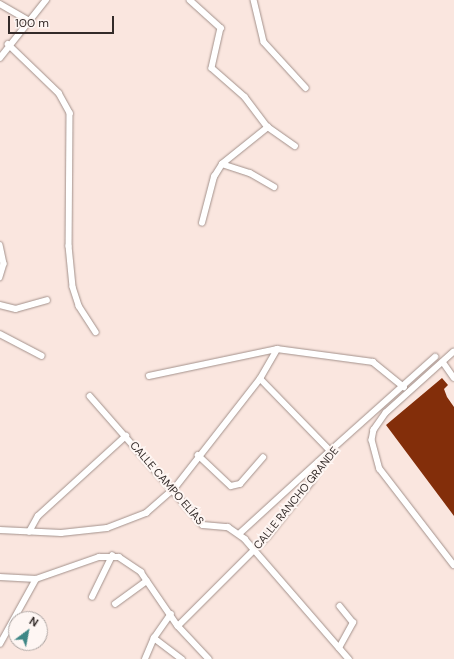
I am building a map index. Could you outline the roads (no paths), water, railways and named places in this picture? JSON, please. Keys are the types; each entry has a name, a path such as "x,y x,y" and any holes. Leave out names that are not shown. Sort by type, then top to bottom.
{"street":[{"path":"0,58 8,44 46,0"},
{"path":"190,0 222,28 212,68 245,97 268,127 295,146"},
{"path":"254,0 264,42 306,88"},
{"path":"0,4 28,20"},
{"path":"8,44 59,93 70,113 69,246 73,287 79,306 96,332"},
{"path":"202,223 214,177 222,164 268,127"},
{"path":"222,164 250,173 274,187"},
{"path":"0,245 4,264 0,277"},
{"path":"0,305 16,309 48,300"},
{"path":"0,334 42,356"},
{"path":"0,530 29,532 107,528 146,513 174,490 198,455 260,379 277,349"},
{"path":"149,376 277,349 373,362 404,387"},
{"path":"454,352 386,413 374,430 372,440 380,469 454,565"},
{"name":"CALLE RANCHO GRANDE","path":"178,626 254,549 312,480 330,451 404,387 435,357"},
{"path":"443,362 454,378"},
{"path":"239,534 330,451 260,379"},
{"name":"CALLE CAMPO ELÍAS","path":"90,396 174,490 203,525 228,527 239,534 254,549 349,659"},
{"path":"29,532 38,516 126,436"},
{"path":"198,455 231,486 240,484 263,458"},
{"path":"0,577 36,579 87,560 112,556 126,560 147,581 178,626 209,659"},
{"path":"92,597 112,556"},
{"path":"0,644 36,579"},
{"path":"115,604 147,581"},
{"path":"339,648 353,623 340,607"},
{"path":"145,659 154,638 171,614"},
{"path":"154,638 182,659"}]}
